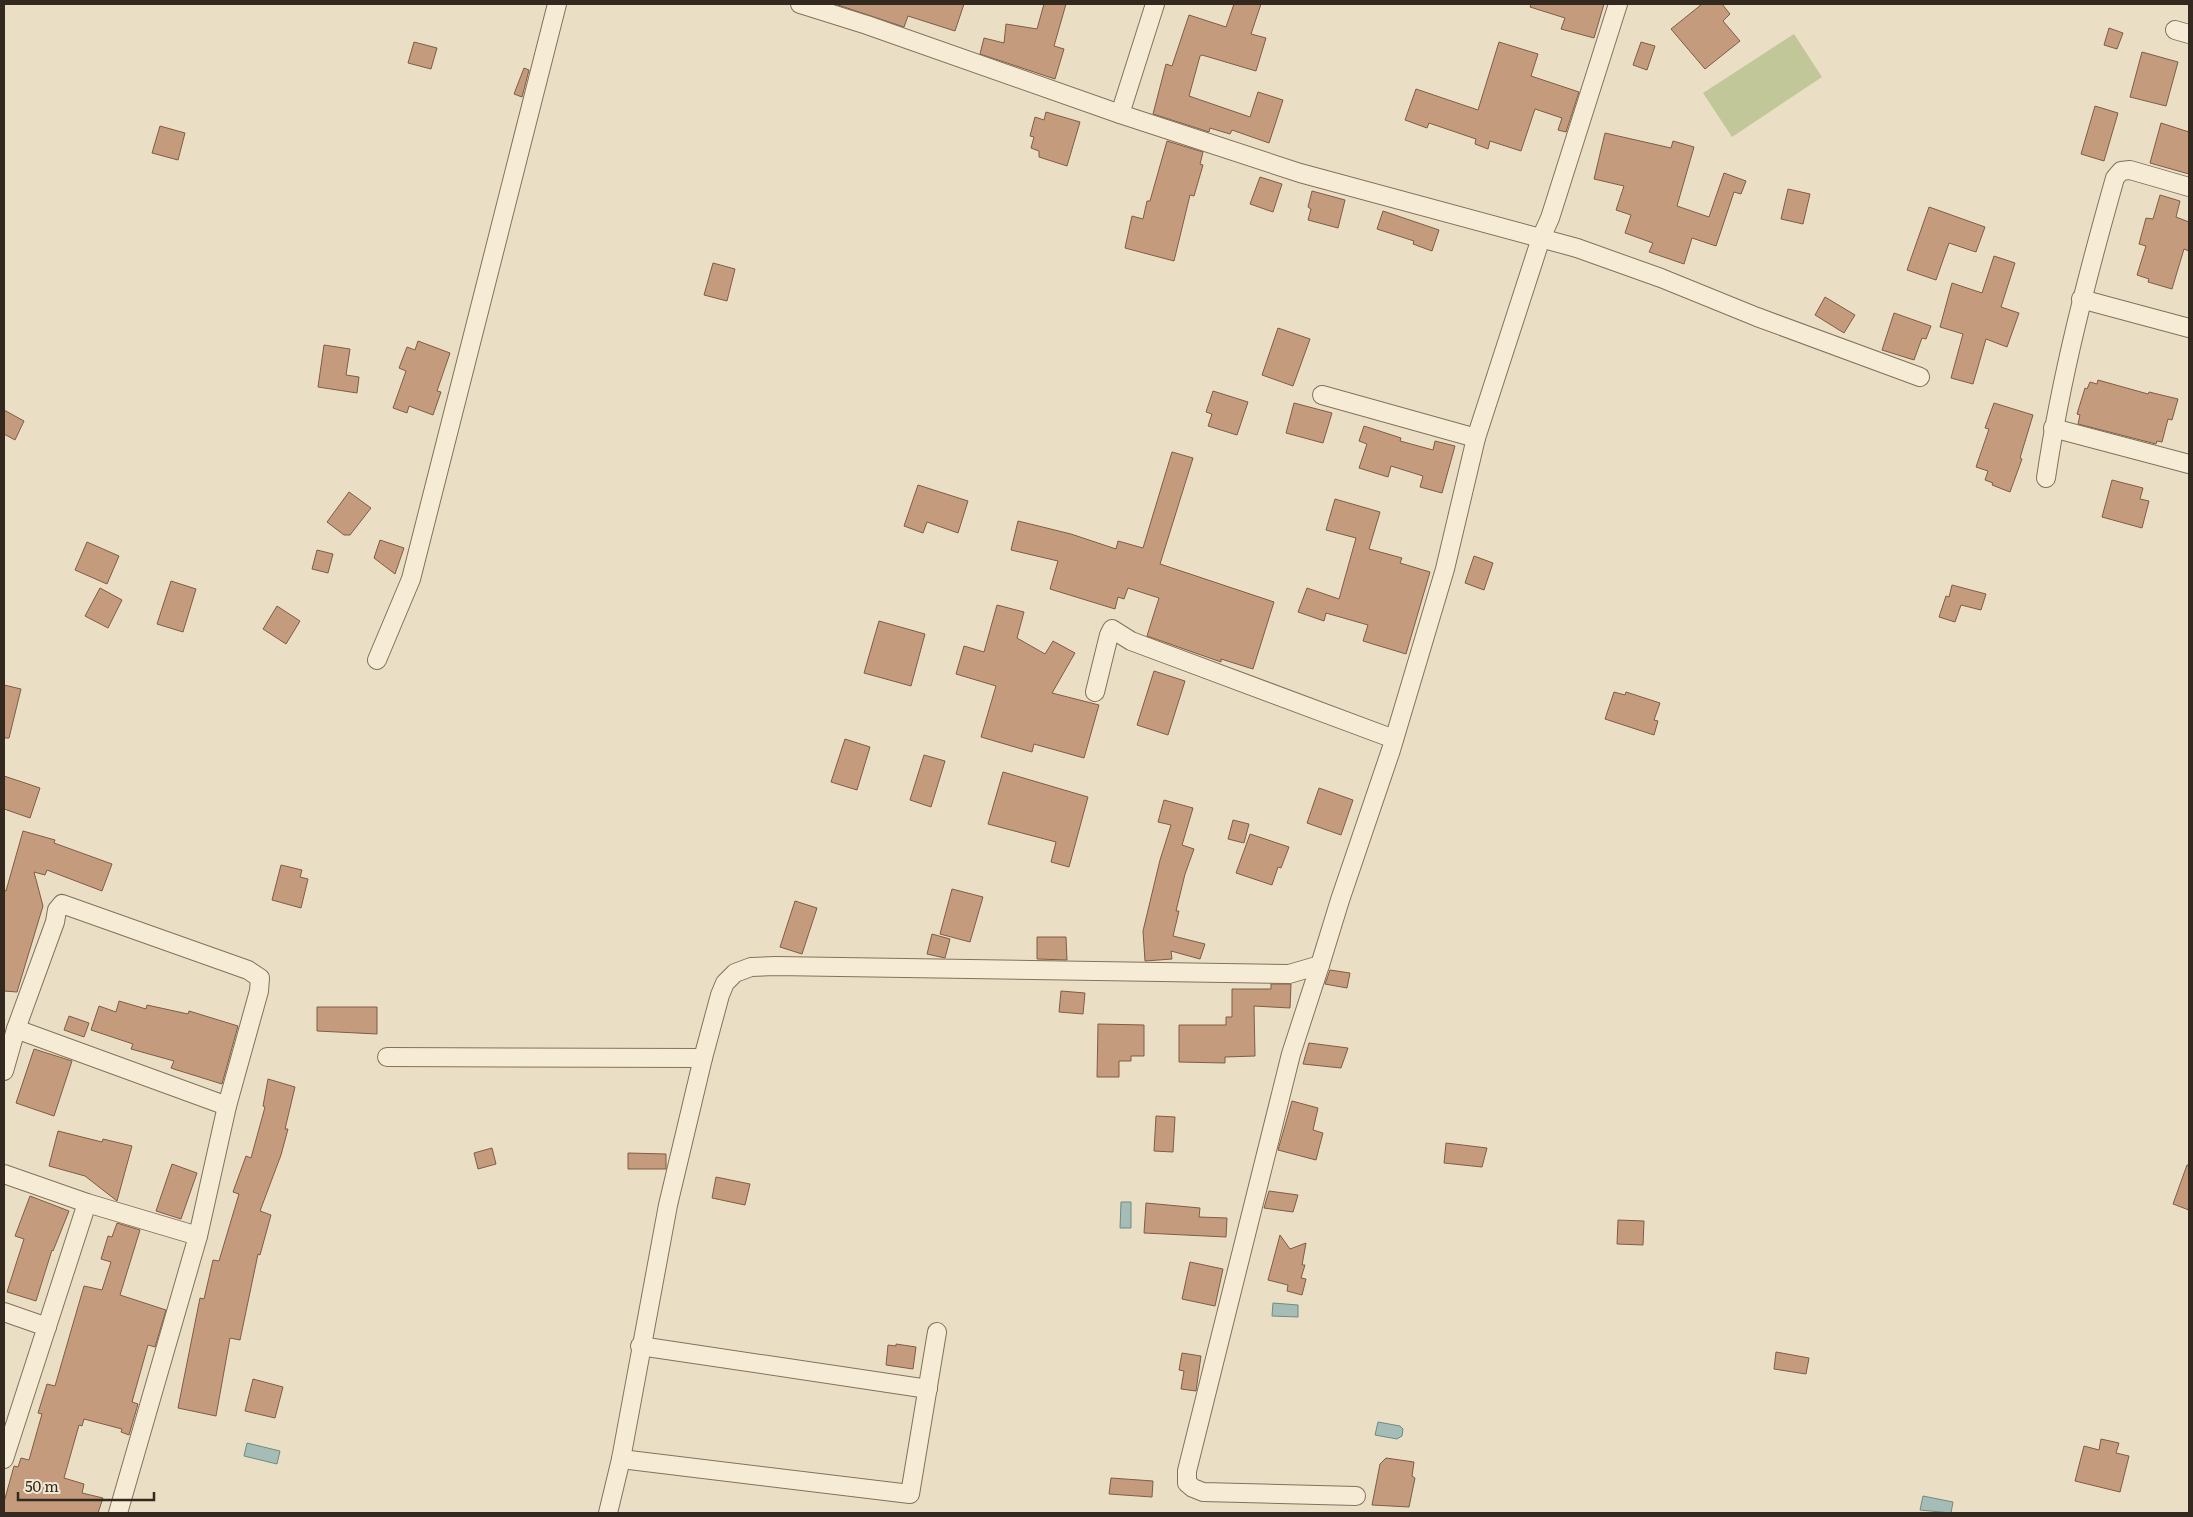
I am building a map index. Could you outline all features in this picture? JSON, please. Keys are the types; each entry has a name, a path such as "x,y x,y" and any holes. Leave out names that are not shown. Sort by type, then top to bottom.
{"street":[{"path":"377,660 411,579 557,4"},
{"path":"800,4 867,25 1120,114 1300,173 1577,248 1920,377"},
{"path":"1120,114 1156,4"},
{"path":"1356,1496 1203,1492 1187,1484 1187,1471 1290,1054 1394,739 1446,569 1476,438 1535,255 1548,240 1550,218 1618,4"},
{"path":"2046,478 2053,428 2081,299 2116,178 2121,171 2140,172 2189,186"},
{"path":"2081,299 2189,328"},
{"path":"1322,395 1476,438"},
{"path":"2053,428 2189,464"},
{"path":"1096,692 1112,629 1131,641 1394,739"},
{"path":"4,1071 16,1029 55,922 57,910 62,904 239,967 260,978 259,991 227,1106 198,1236 118,1513"},
{"path":"608,1513 621,1459 640,1346 668,1205 720,995 725,982 735,973 751,967 1289,974 1320,966"},
{"path":"16,1029 227,1106"},
{"path":"387,1057 703,1058"},
{"path":"4,1174 87,1203 198,1236"},
{"path":"4,1459 87,1203"},
{"path":"4,1312 47,1327"},
{"path":"621,1459 910,1494 937,1332"},
{"path":"640,1346 928,1389"}],"green space":[{"path":"1794,34 1822,77 1732,137 1703,93"}],"water":[{"path":"1121,1202 1131,1202 1131,1228 1120,1228"},
{"path":"1273,1303 1298,1305 1298,1317 1272,1316"},
{"path":"1378,1422 1400,1426 1403,1429 1402,1436 1397,1439 1375,1435"},
{"path":"247,1443 280,1451 277,1464 244,1456"},
{"path":"1923,1496 1953,1502 1951,1513 1920,1510"}],"building":[{"path":"835,4 964,4 955,31 908,16 904,27"},
{"path":"1044,4 1066,4 1054,46 1064,49 1055,79 980,54 984,38 1004,43 1006,24 1037,29"},
{"path":"1234,4 1261,4 1251,34 1266,38 1256,71 1202,55 1200,56 1189,96 1250,117 1258,92 1283,100 1269,143 1232,130 1230,134 1210,128 1209,132 1153,114 1166,64 1172,66 1189,15 1226,27"},
{"path":"1531,4 1604,4 1594,38 1561,29 1565,18 1530,7"},
{"path":"1702,4 1722,4 1730,14 1723,21 1740,41 1705,69 1671,29"},
{"path":"2109,28 2123,33 2117,49 2104,45"},
{"path":"414,42 437,48 431,69 408,63"},
{"path":"1499,42 1538,54 1531,76 1579,92 1566,132 1558,130 1562,118 1535,109 1521,151 1490,141 1488,149 1475,144 1476,139 1429,123 1427,128 1405,120 1416,89 1478,110"},
{"path":"1641,42 1655,46 1647,70 1633,65"},
{"path":"2142,52 2178,62 2166,106 2130,97"},
{"path":"524,68 529,70 522,97 514,94"},
{"path":"2095,106 2118,113 2104,161 2081,154"},
{"path":"1046,112 1080,122 1067,166 1039,157 1039,151 1031,148 1034,137 1030,136 1035,117 1044,120"},
{"path":"2161,123 2189,132 2189,174 2150,163"},
{"path":"160,126 185,133 178,160 152,153"},
{"path":"1605,133 1671,148 1673,141 1694,147 1677,206 1709,217 1724,173 1746,181 1741,194 1734,192 1716,246 1692,238 1684,264 1649,252 1653,243 1625,233 1631,215 1616,210 1624,186 1594,179"},
{"path":"1167,141 1203,152 1200,164 1203,165 1194,196 1190,195 1174,261 1125,248 1132,216 1143,219"},
{"path":"1260,177 1282,184 1273,212 1250,204"},
{"path":"1788,189 1810,194 1803,224 1781,219"},
{"path":"1312,191 1345,200 1338,228 1308,220 1311,209 1308,207"},
{"path":"2160,195 2180,201 2176,217 2189,222 2189,251 2184,249 2172,289 2148,282 2149,279 2137,275 2146,246 2139,244 2146,218 2153,219"},
{"path":"1929,207 1985,227 1976,252 1949,243 1936,280 1907,270"},
{"path":"1383,211 1439,230 1432,251 1413,244 1414,241 1377,229"},
{"path":"1994,256 2015,263 2001,307 2019,313 2007,347 1986,339 1973,384 1951,378 1963,334 1940,327 1952,283 1982,293"},
{"path":"713,263 735,269 727,301 704,295"},
{"path":"1825,297 1855,315 1844,333 1815,315"},
{"path":"1894,313 1931,326 1926,339 1922,338 1914,360 1882,350"},
{"path":"1278,328 1310,339 1293,386 1262,375"},
{"path":"418,341 450,353 437,391 441,392 433,415 409,406 407,413 393,408 406,371 399,368 407,347 415,350"},
{"path":"324,345 350,349 346,375 359,377 357,393 318,387"},
{"path":"2098,380 2148,394 2149,392 2178,399 2172,420 2168,419 2162,442 2157,441 2156,444 2078,424 2080,415 2077,414 2085,388 2087,389 2090,382 2097,384"},
{"path":"1213,391 1248,402 1237,435 1208,426 1212,414 1206,412"},
{"path":"1294,403 1332,413 1323,443 1286,433"},
{"path":"1994,403 2033,415 2020,458 2022,459 2010,492 1985,480 1988,471 1976,467 1989,429 1985,428"},
{"path":"4,410 24,421 15,440 4,434"},
{"path":"1364,426 1401,438 1400,441 1433,450 1435,441 1455,446 1442,493 1420,487 1423,476 1391,466 1388,477 1359,468 1367,444 1359,441"},
{"path":"1172,452 1193,458 1160,564 1274,602 1253,669 1221,659 1221,662 1147,636 1159,598 1128,588 1124,599 1118,597 1115,609 1050,589 1058,561 1011,550 1018,521 1071,534 1116,549 1118,541 1143,548"},
{"path":"2112,480 2143,488 2140,499 2149,501 2142,528 2102,517"},
{"path":"918,485 968,501 958,533 927,522 923,533 904,526"},
{"path":"349,492 371,508 350,535 344,535 327,522"},
{"path":"1335,499 1380,512 1369,549 1402,558 1400,563 1430,572 1406,654 1363,641 1368,625 1326,613 1324,621 1298,612 1307,588 1339,599 1356,538 1326,530"},
{"path":"380,540 404,548 395,574 374,558"},
{"path":"87,542 119,556 107,584 75,570"},
{"path":"317,550 333,554 328,573 312,569"},
{"path":"1474,556 1493,563 1484,590 1465,583"},
{"path":"171,581 196,589 183,632 157,624"},
{"path":"1952,585 1986,594 1981,610 1961,605 1955,622 1939,617 1946,596 1949,597"},
{"path":"100,588 122,600 108,628 85,616"},
{"path":"997,605 1024,612 1017,638 1045,654 1053,641 1075,653 1052,693 1099,705 1084,758 1034,744 1032,752 981,737 996,686 956,674 964,646 984,652"},
{"path":"277,606 300,621 286,644 263,629"},
{"path":"879,621 925,634 911,686 864,673"},
{"path":"1154,671 1185,681 1168,735 1137,725"},
{"path":"4,685 21,689 9,738 4,738"},
{"path":"1614,692 1625,695 1626,692 1660,703 1654,720 1658,721 1654,735 1605,719"},
{"path":"845,739 870,747 857,790 831,782"},
{"path":"924,755 945,761 931,807 910,800"},
{"path":"1003,772 1088,797 1069,867 1051,862 1056,842 988,824"},
{"path":"4,776 40,788 30,818 4,809"},
{"path":"1319,788 1353,800 1341,835 1307,823"},
{"path":"1164,800 1193,808 1182,845 1194,849 1185,874 1176,911 1179,911 1173,936 1205,944 1200,959 1171,951 1172,959 1145,961 1143,931 1160,860 1171,825 1158,822"},
{"path":"1233,820 1249,824 1244,843 1228,839"},
{"path":"23,831 55,840 54,843 112,864 102,891 47,870 45,875 34,872 43,906 17,992 4,991 4,890 6,891"},
{"path":"1250,834 1289,847 1281,868 1278,867 1272,885 1236,873"},
{"path":"281,865 302,870 300,877 308,879 301,908 272,900"},
{"path":"952,889 983,897 970,942 940,934"},
{"path":"795,901 817,908 802,954 780,947"},
{"path":"932,934 950,939 945,958 927,954"},
{"path":"1037,937 1066,937 1067,960 1037,959"},
{"path":"1330,970 1350,973 1347,988 1325,984"},
{"path":"1271,984 1291,984 1290,1008 1254,1006 1255,1056 1225,1057 1225,1063 1179,1062 1179,1025 1226,1025 1226,1017 1232,1017 1232,989 1271,989"},
{"path":"1061,991 1085,993 1083,1014 1059,1012"},
{"path":"119,1001 146,1009 147,1005 188,1014 189,1011 238,1026 222,1084 171,1068 174,1061 131,1049 133,1044 91,1030 99,1006 116,1012"},
{"path":"317,1007 377,1007 377,1034 317,1031"},
{"path":"69,1016 89,1023 84,1037 64,1030"},
{"path":"1098,1024 1144,1025 1144,1056 1131,1056 1131,1061 1119,1061 1119,1077 1097,1077"},
{"path":"1309,1043 1348,1048 1341,1068 1303,1064"},
{"path":"34,1049 72,1061 54,1116 16,1103"},
{"path":"268,1079 295,1087 285,1129 288,1129 281,1155 260,1211 271,1215 260,1255 258,1254 240,1340 230,1338 216,1416 178,1408 200,1298 204,1299 213,1260 219,1261 239,1194 233,1192 246,1156 251,1158 265,1107 263,1106"},
{"path":"1292,1101 1318,1108 1313,1130 1323,1133 1316,1160 1278,1150"},
{"path":"1156,1116 1175,1117 1173,1152 1154,1151"},
{"path":"58,1131 102,1142 103,1139 132,1146 117,1201 85,1176 49,1166"},
{"path":"1446,1143 1487,1148 1482,1167 1444,1163"},
{"path":"492,1148 496,1164 478,1169 474,1153"},
{"path":"628,1153 666,1154 666,1169 628,1169"},
{"path":"172,1164 197,1173 181,1219 156,1211"},
{"path":"2187,1165 2189,1165 2189,1210 2173,1204"},
{"path":"716,1177 750,1184 745,1205 712,1198"},
{"path":"1269,1191 1298,1195 1293,1212 1264,1208"},
{"path":"30,1196 69,1211 52,1250 36,1301 7,1292 24,1239 15,1236"},
{"path":"1146,1203 1200,1208 1199,1217 1227,1218 1226,1237 1144,1233"},
{"path":"1618,1220 1644,1221 1643,1245 1617,1244"},
{"path":"117,1223 140,1230 120,1295 166,1310 155,1347 148,1345 132,1402 138,1404 129,1435 121,1432 122,1429 84,1419 82,1426 79,1425 64,1478 84,1484 82,1493 103,1498 98,1513 4,1513 4,1502 14,1466 18,1467 21,1458 29,1460 42,1414 38,1413 47,1384 55,1386 84,1286 102,1290 111,1262 101,1259 108,1236 112,1237"},
{"path":"1280,1235 1290,1249 1306,1243 1302,1265 1305,1265 1301,1278 1306,1279 1302,1295 1287,1291 1288,1285 1268,1280"},
{"path":"1190,1262 1223,1269 1215,1306 1182,1299"},
{"path":"896,1344 916,1347 913,1369 886,1365 888,1345 896,1346"},
{"path":"1776,1352 1809,1358 1806,1374 1774,1369"},
{"path":"1182,1353 1201,1356 1196,1391 1181,1389 1184,1371 1179,1370"},
{"path":"253,1379 283,1387 275,1418 245,1411"},
{"path":"2101,1439 2119,1443 2116,1453 2129,1456 2120,1492 2075,1481 2084,1446 2099,1450"},
{"path":"1386,1458 1414,1462 1412,1476 1415,1478 1409,1507 1372,1505 1380,1464"},
{"path":"1111,1478 1153,1481 1152,1497 1109,1494"}]}
